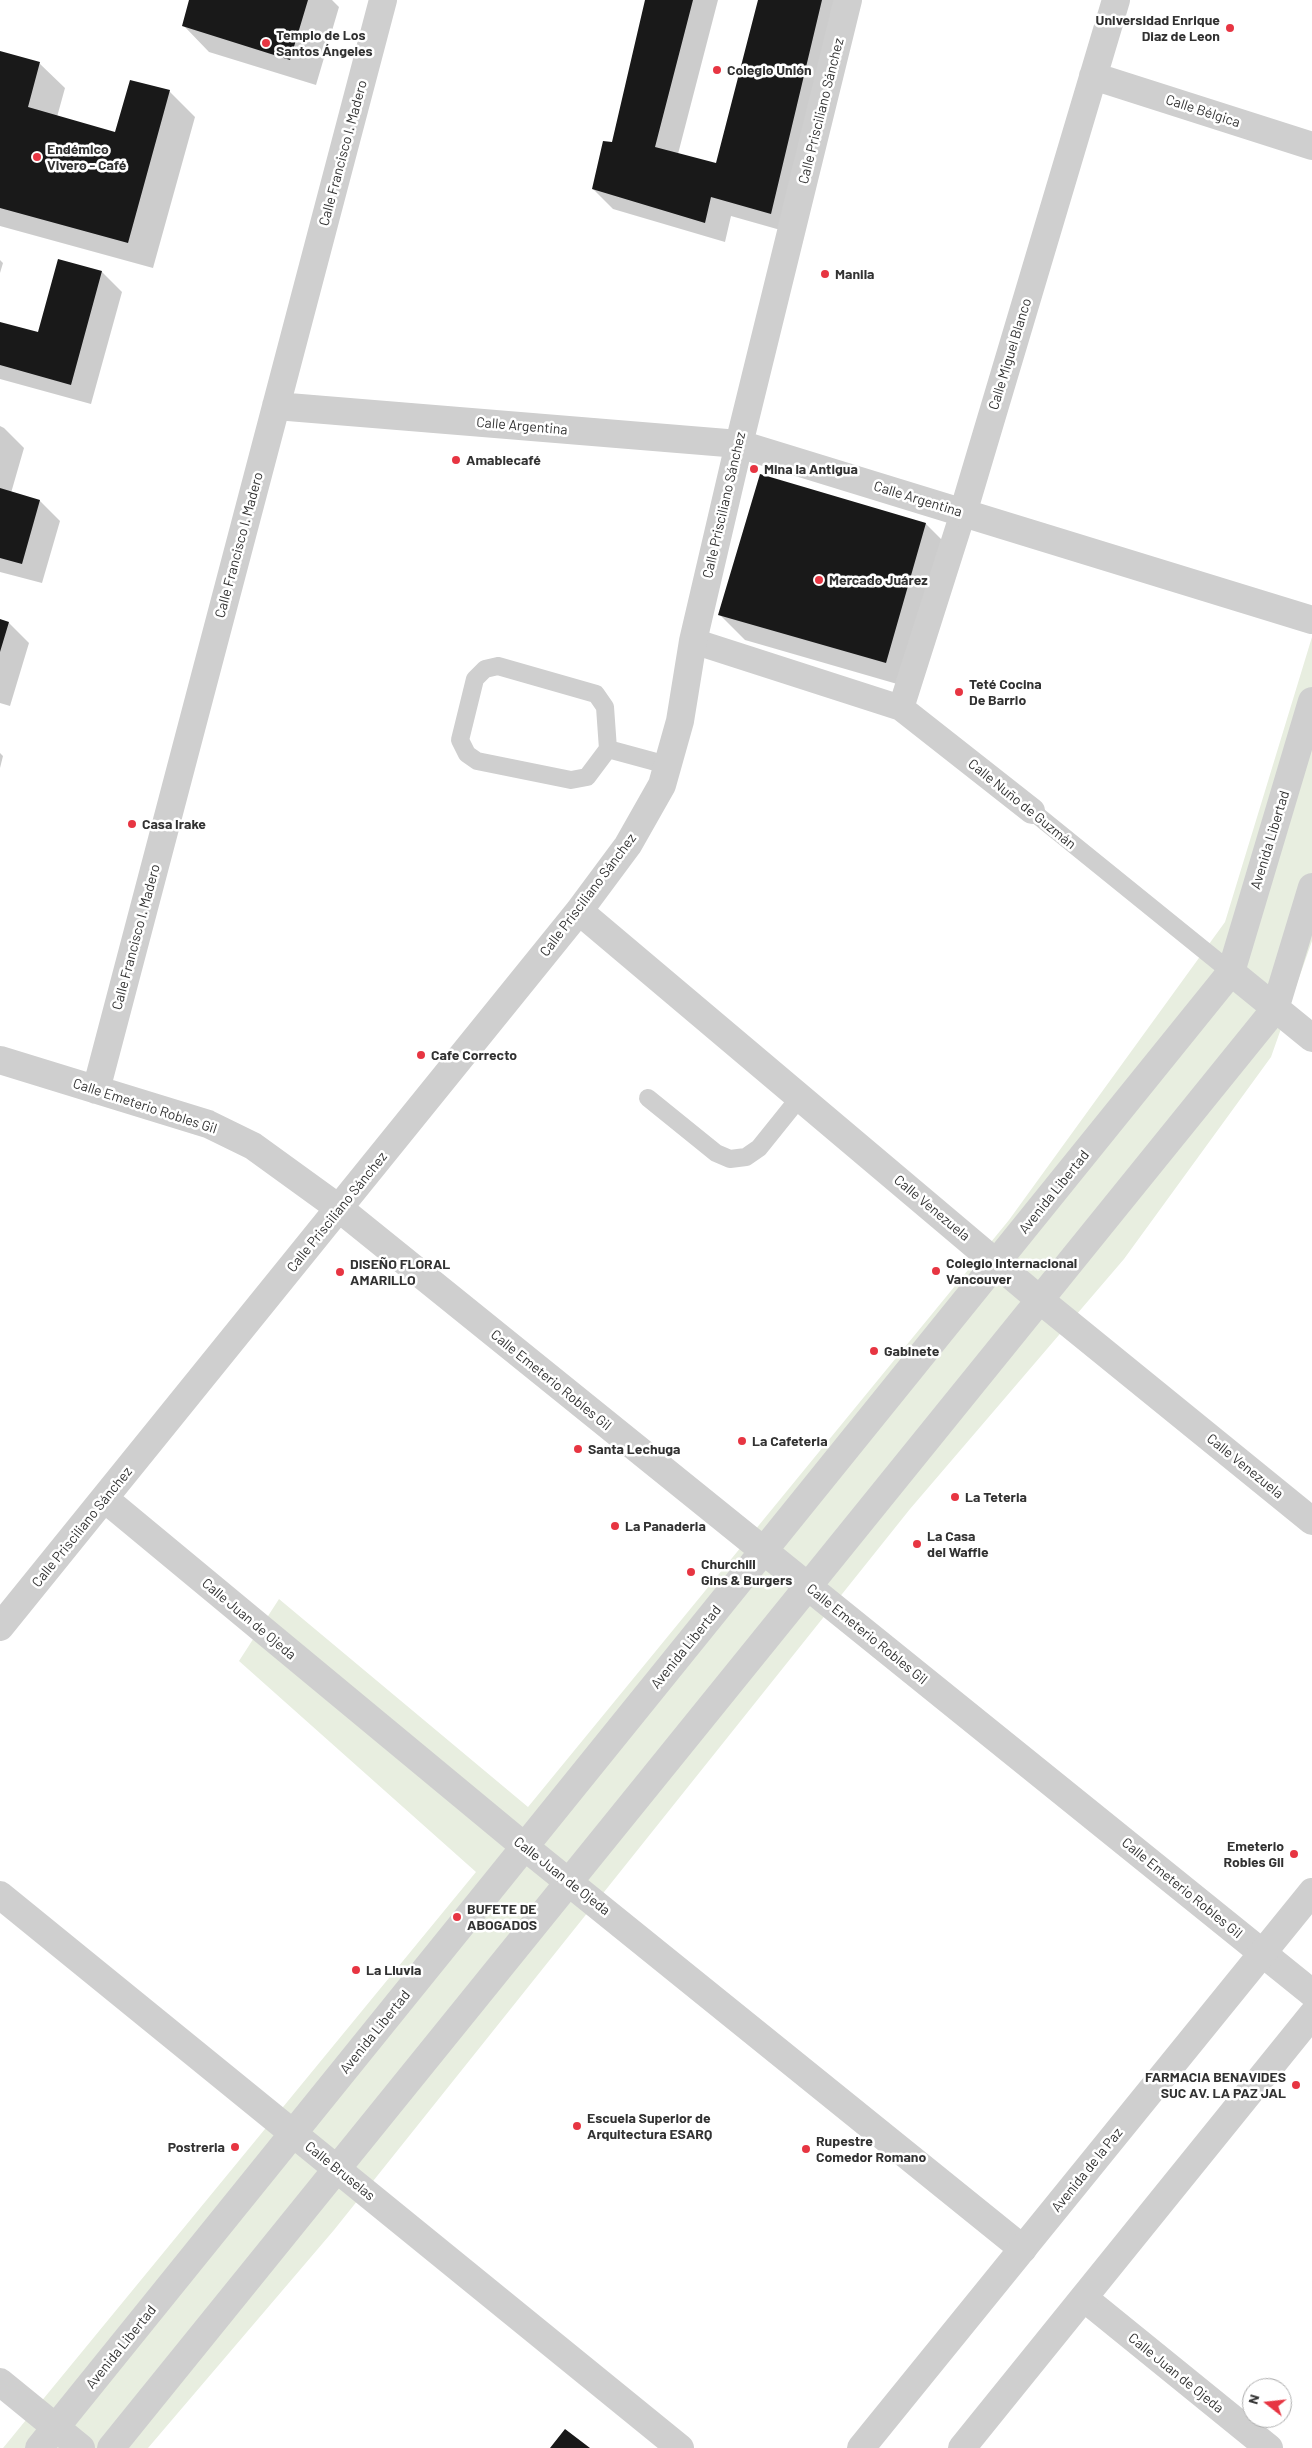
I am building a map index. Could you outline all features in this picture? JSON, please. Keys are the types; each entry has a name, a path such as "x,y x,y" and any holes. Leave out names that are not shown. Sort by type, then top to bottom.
{"street":[{"name":"Calle Francisco I. Madero","path":"96,1090 383,0"},
{"name":"Calle Prisciliano Sánchez","path":"0,1627 340,1209 579,911 628,845 662,785 680,721 692,641 738,444 848,0"},
{"name":"Calle Miguel Blanco","path":"901,708 963,513 1116,0"},
{"name":"Calle Bélgica","path":"1093,76 1312,146"},
{"name":"Calle Argentina","path":"276,406 738,444 1312,620"},
{"name":"Calle Nuño de Guzmán","path":"692,641 901,708 1032,811"},
{"name":"Avenida Libertad","path":"47,2438 1231,972 1312,701"},
{"path":"111,2448 1276,1009 1312,887"},
{"name":"Calle Venezuela","path":"579,911 1040,1300 1312,1521"},
{"name":"Calle Nuño de Guzmán","path":"1231,972 1312,1038"},
{"name":"Calle Emeterio Robles Gil","path":"0,1060 215,1128 253,1146 340,1209 1312,1993"},
{"name":"Calle Juan de Ojeda","path":"105,1498 525,1847 1023,2249"},
{"name":"Avenida de la Paz","path":"861,2448 1312,1892"},
{"name":"Calle Bruselas","path":"0,1895 680,2448"},
{"path":"962,2448 1312,2014"},
{"name":"Calle Juan de Ojeda","path":"1084,2298 1269,2448"},
{"path":"0,2382 47,2438 81,2448"}],"lane":[{"path":"498,666 596,694 605,707 608,750 587,777 571,780 477,761 467,754 460,740 475,679 485,669 498,666"},
{"path":"608,750 667,765"},
{"name":"Calle Nuño de Guzmán","path":"1032,811 1231,972"},
{"path":"648,1098 716,1153 730,1159 746,1157 758,1148 800,1097"}],"shaded area":[{"path":"1312,637 1312,941 1271,1057 1124,1259 910,1509 334,2230 148,2448 3,2448 476,1872 239,1661 279,1599 528,1807 1009,1220 1225,922"}],"building":[{"name":"Templo de Los Santos Ángeles","path":"189,0 308,0 290,60 182,26"},
{"name":"Colegio Unión","path":"645,0 693,0 655,147 716,163 758,0 822,0 771,214 711,197 705,223 592,189 603,141 612,142"},
{"path":"0,51 40,62 28,107 115,132 130,80 170,90 128,243 0,208"},
{"path":"58,259 102,271 71,385 0,365 0,322 38,332"},
{"name":"Mercado Juárez","path":"760,474 926,523 886,663 718,615"},
{"path":"0,488 40,500 22,564 0,558"},
{"path":"0,619 9,622 0,652"},
{"path":"565,2429 590,2448 550,2448"}],"place":[{"name":"Universidad Enrique Diaz de Leon","path":"1230,28"},
{"name":"Templo de Los Santos Ángeles","path":"266,43"},
{"name":"Colegio Unión","path":"717,70"},
{"name":"Endémico Vivero - Café","path":"37,157"},
{"name":"Manila","path":"825,274"},
{"name":"Amablecafé","path":"456,460"},
{"name":"Mina la Antigua","path":"754,469"},
{"name":"Mercado Juárez","path":"819,580"},
{"name":"Teté Cocina De Barrio","path":"959,692"},
{"name":"Casa Irake","path":"132,824"},
{"name":"Cafe Correcto","path":"421,1055"},
{"name":"Colegio Internacional Vancouver","path":"936,1271"},
{"name":"DISEÑO FLORAL AMARILLO","path":"340,1272"},
{"name":"Gabinete","path":"874,1351"},
{"name":"La Cafeteria","path":"742,1441"},
{"name":"Santa Lechuga","path":"578,1449"},
{"name":"La Teteria","path":"955,1497"},
{"name":"La Panaderia","path":"615,1526"},
{"name":"La Casa del Waffle","path":"917,1544"},
{"name":"Churchill Gins & Burgers","path":"691,1572"},
{"name":"Emeterio Robles Gil","path":"1294,1854"},
{"name":"BUFETE DE ABOGADOS","path":"457,1917"},
{"name":"La Lluvia","path":"356,1970"},
{"name":"FARMACIA BENAVIDES SUC AV. LA PAZ JAL","path":"1296,2085"},
{"name":"Escuela Superior de Arquitectura ESARQ","path":"577,2126"},
{"name":"Postreria","path":"235,2147"},
{"name":"Rupestre Comedor Romano","path":"806,2149"}]}
